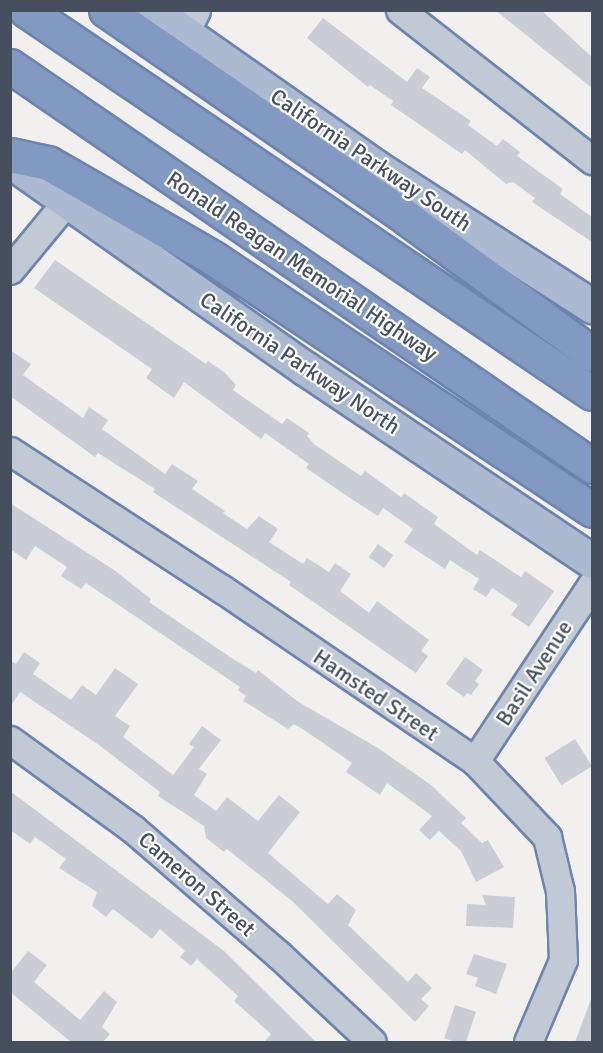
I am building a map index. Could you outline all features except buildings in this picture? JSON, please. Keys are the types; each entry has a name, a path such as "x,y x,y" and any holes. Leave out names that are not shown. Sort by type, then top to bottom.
{"highway":[{"path":"26,10 592,393"},
{"path":"106,10 407,218 592,354"},
{"name":"Ronald Reagan Memorial Highway","path":"10,66 592,466"},
{"path":"10,155 48,163 213,258 592,510"}],"main road":[{"name":"California Parkway South","path":"152,10 190,22 376,167 592,306"},
{"name":"California Parkway North","path":"10,161 306,369 592,561"}],"street":[{"path":"400,10 592,160"},
{"path":"10,270 67,201"},
{"name":"Hamsted Street","path":"10,452 222,589 475,762 547,837 560,891 563,960 528,1042"},
{"name":"Basil Avenue","path":"475,762 592,584"},
{"name":"Cameron Street","path":"10,740 133,829 279,955 372,1042"}]}
